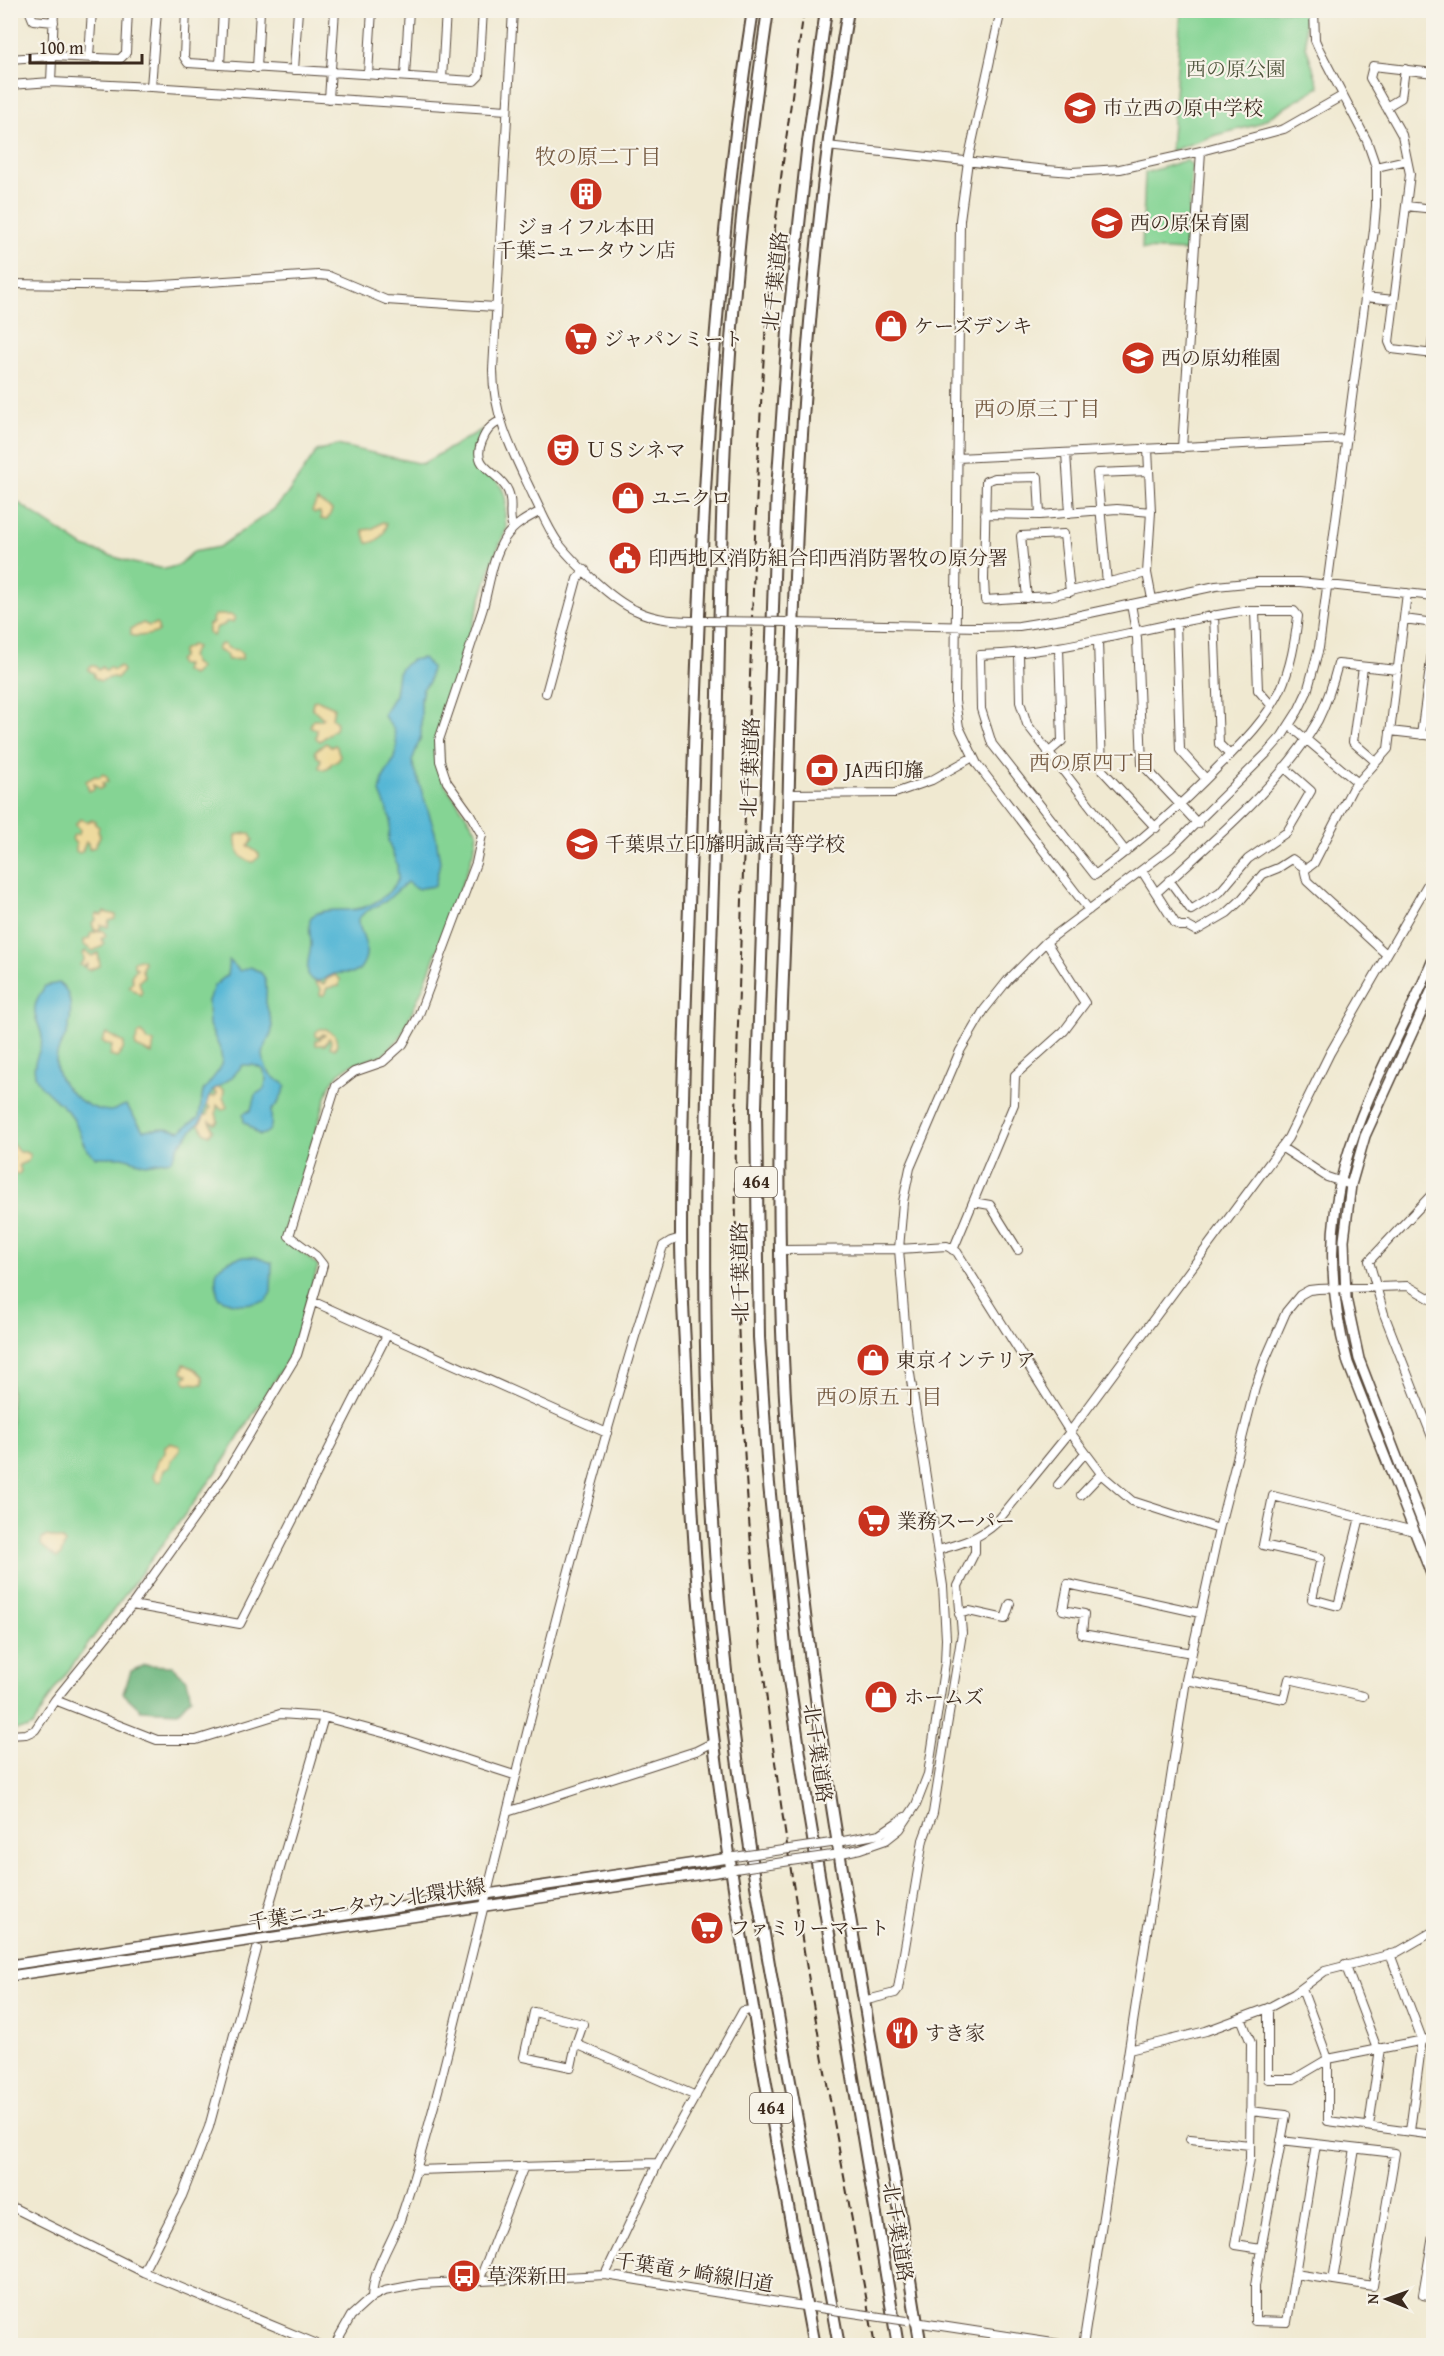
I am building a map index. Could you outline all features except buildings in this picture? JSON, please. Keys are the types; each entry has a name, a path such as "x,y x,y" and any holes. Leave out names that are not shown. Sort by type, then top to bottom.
{"highway":[{"name":"464","path":"753,10 734,139 713,345 683,1104 681,1238 691,1490 704,1654 714,1742 754,2010 810,2307 814,2346"},
{"name":"北千葉道路","path":"768,10 755,98 732,329 724,487 704,1237 711,1471 726,1667 747,1828 839,2346"},
{"name":"北千葉道路","path":"826,10 807,142 791,294 777,490 756,1107 759,1337 770,1496 787,1667 809,1815 898,2346"},
{"name":"北千葉道路","path":"848,10 827,146 802,411 790,623 780,1089 780,1250 786,1413 793,1502 835,1854 896,2189 912,2321 921,2346"}],"main road":[{"path":"1434,957 1356,1131 1340,1182 1334,1220 1334,1288 1340,1333 1348,1363 1434,1581"},
{"path":"1434,985 1365,1136 1351,1185 1345,1222 1345,1287 1359,1359 1434,1553"},
{"name":"千葉ニュータウン北環状線","path":"10,1965 488,1894 732,1863"},
{"name":"千葉ニュータウン北環状線","path":"10,1976 486,1904 732,1863"}],"street":[{"path":"29,10 33,20 54,22"},
{"path":"51,82 54,10"},
{"path":"89,57 92,10"},
{"path":"10,59 52,56 120,59 126,53 128,10"},
{"path":"151,87 157,10"},
{"path":"186,10 184,57 188,63 474,81 479,76 483,10"},
{"path":"220,65 223,10"},
{"path":"257,68 260,10"},
{"path":"294,70 298,10"},
{"path":"329,99 335,10"},
{"path":"368,74 372,10"},
{"path":"405,76 409,10"},
{"path":"442,79 446,10"},
{"path":"513,10 495,307 493,381 500,421 508,443 560,545 611,595 634,610 661,620 956,627 1019,626 1232,584 1284,582 1328,584 1434,596"},
{"path":"1001,10 968,161 959,237 956,712 959,727 973,757 1089,910"},
{"path":"732,1863 835,1854 886,1840 900,1829 916,1805 928,1774 945,1663 945,1615 938,1550 908,1360 899,1249 903,1202 910,1168 960,1051 972,1029 996,995 1025,961 1046,942 1142,871 1198,824 1266,754 1288,725 1307,692 1313,674 1328,584 1376,206 1376,167 1367,141 1315,40 1314,10"},
{"path":"1434,73 1377,66 1371,69 1370,78 1402,135 1410,174 1390,346 1392,349 1432,354 1434,330"},
{"path":"1386,107 1401,98 1405,69"},
{"path":"10,85 51,82 151,87 507,110"},
{"path":"827,146 1047,170 1098,171 1141,165 1284,129 1342,96"},
{"path":"1182,448 1201,151"},
{"path":"1376,167 1407,160"},
{"path":"1407,206 1432,209 1434,182"},
{"path":"10,284 148,286 319,274 386,300 495,307"},
{"path":"1365,297 1394,300"},
{"path":"500,421 488,428 478,458 507,489 512,504 509,520 513,528"},
{"path":"957,458 1347,439"},
{"path":"1148,449 1151,512 1147,573 1152,599"},
{"path":"1066,453 1070,513"},
{"path":"1107,583 1098,473 1149,471"},
{"path":"1040,515 1040,480 1038,477 994,478 986,481 985,600 1027,598 1070,592 1147,573"},
{"path":"985,514 1040,515 1129,509 1151,512"},
{"path":"10,1735 26,1734 35,1730 55,1700 132,1605 225,1475 297,1355 323,1265 316,1256 289,1236 336,1086 354,1072 383,1062 403,1044 418,1017 476,863 482,835 447,782 440,761 439,740 504,540 513,528 541,511"},
{"path":"1027,598 1021,536 1064,534 1070,592"},
{"path":"546,693 577,579 585,570"},
{"path":"1304,868 1308,869 1314,863 1357,782 1388,750 1407,593"},
{"path":"1131,604 1136,632 1142,764 1198,824"},
{"path":"1255,611 1258,690 1271,705"},
{"path":"1255,611 1294,611 1298,616 1295,643 1279,693 1253,731 1156,828 1095,875 992,744 981,709 980,655 1019,654 1136,632 1214,615 1255,611"},
{"path":"1214,615 1219,744 1230,755"},
{"path":"1404,619 1434,623"},
{"path":"1176,622 1180,750 1206,779"},
{"path":"1421,735 1434,638"},
{"path":"1098,640 1102,770 1156,828"},
{"path":"1048,753 1062,741 1059,648"},
{"path":"1019,654 1022,712 1027,724 1126,852"},
{"path":"1156,893 1231,824 1306,739 1323,709 1338,664 1398,670"},
{"path":"1363,667 1353,742 1376,762"},
{"path":"1288,725 1357,782"},
{"path":"1390,731 1434,736"},
{"path":"788,794 895,793 932,780 973,757"},
{"path":"1169,880 1191,910 1221,892 1248,860 1287,832 1311,791 1284,766"},
{"path":"1142,871 1175,923 1196,931 1227,913 1240,902 1263,873 1278,868 1292,859 1304,868 1307,881 1386,954"},
{"path":"938,1550 975,1538 996,1523 1070,1432 1288,1138 1330,1053 1434,873"},
{"path":"953,1250 1014,1104 1015,1075 1064,1030 1085,1003 1046,942"},
{"path":"1281,1147 1327,1177 1351,1185"},
{"path":"1433,1442 1384,1314 1369,1261 1434,1191"},
{"path":"973,1202 990,1205 1018,1250"},
{"path":"372,2297 374,2278 399,2222 416,2170 486,1904 514,1775 607,1433 663,1246 681,1238"},
{"path":"780,1250 899,1249 947,1246 957,1252 1070,1432 1101,1473 1132,1501 1219,1529"},
{"path":"1083,2346 1186,1680 1219,1529 1258,1380 1286,1312 1293,1302 1309,1290 1408,1286 1434,1301"},
{"path":"314,1302 607,1433"},
{"path":"132,1605 240,1624 387,1335"},
{"path":"1058,1485 1086,1453"},
{"path":"1081,1495 1101,1473"},
{"path":"1359,1517 1338,1606 1312,1599 1321,1558 1263,1545 1273,1496 1359,1517 1414,1531"},
{"path":"863,2001 895,1993 898,1989 923,1840 933,1813 962,1633 958,1586 975,1552 975,1538"},
{"path":"1192,1653 1082,1634 1084,1614 1063,1610 1068,1584 1200,1613"},
{"path":"959,1614 969,1611 1005,1619 1010,1604"},
{"path":"1186,1680 1284,1699 1289,1679 1363,1696"},
{"path":"55,1700 157,1740 196,1740 280,1714 324,1716 514,1775"},
{"path":"262,1927 324,1716"},
{"path":"507,1812 696,1751 714,1742"},
{"path":"732,1863 871,1836 889,1830 916,1805"},
{"path":"1129,2050 1206,2031 1268,2008 1302,1989 1325,1971 1408,1948 1433,1934"},
{"path":"143,2272 182,2196 209,2127 257,1949"},
{"path":"1390,1954 1422,2039 1410,2131"},
{"path":"1345,1964 1379,2048 1369,2126"},
{"path":"1302,1989 1328,2059 1328,2121 1434,2135"},
{"path":"1268,2008 1268,2079 1294,2079 1328,2059 1434,2038"},
{"path":"605,2275 658,2163 742,2011 754,2010"},
{"path":"534,2012 583,2024 576,2044 571,2067 524,2057 534,2012"},
{"path":"1240,2018 1251,2043 1250,2159 1235,2245 1261,2249"},
{"path":"576,2044 696,2096"},
{"path":"1250,2111 1286,2115 1261,2249 1256,2286 1256,2321 1287,2322 1316,2144"},
{"path":"1190,2139 1250,2145"},
{"path":"1281,2140 1395,2153 1372,2286 1295,2274"},
{"path":"1334,2280 1355,2149"},
{"path":"416,2170 448,2171 524,2166 658,2163"},
{"path":"479,2281 524,2166"},
{"path":"10,2206 143,2272 322,2346"},
{"path":"1434,2230 1423,2295 1434,2297"},
{"name":"千葉竜ヶ崎線旧道","path":"334,2346 351,2316 372,2297 400,2287 605,2275 1070,2345"}],"green space":[{"name":"西の原公園","path":"1181,10 1304,11 1306,46 1319,87 1256,125 1216,135 1171,151"},
{"path":"1186,160 1192,165 1186,251 1142,249 1145,173"},
{"path":"483,429 476,457 478,465 494,479 505,496 507,528 494,557 441,726 444,783 477,831 469,866 424,985 400,1038 383,1055 351,1065 339,1073 330,1085 283,1236 318,1266 292,1353 218,1470 54,1690 33,1726 11,1730 11,498 84,547 133,563 165,569 179,565 193,552 219,547 274,509 286,496 317,451 337,445 422,464"},
{"path":"144,1665 172,1666 187,1680 191,1698 178,1712 141,1710 123,1693 131,1671"}],"sand":[{"path":"317,500 332,510 327,520 321,519 320,512 312,511"},
{"path":"383,522 386,528 383,534 377,540 367,543 363,530 372,529"},
{"path":"215,615 235,617 233,622 226,622 217,627 213,636 208,633 208,625 213,623 212,619"},
{"path":"143,623 149,626 156,624 158,632 143,636 131,635 131,629"},
{"path":"223,644 230,649 238,650 242,654 242,659 228,660 226,654 217,650 219,645"},
{"path":"192,645 196,647 191,656 200,668 192,675 184,671 186,665 180,665 178,661 182,658 182,650"},
{"path":"91,666 99,670 102,667 106,671 109,667 114,670 120,666 123,671 117,678 100,681 94,677 94,673 88,670"},
{"path":"318,700 334,707 332,718 337,723 335,729 320,741 316,738 317,730 310,726 313,720 323,718 312,708 313,701"},
{"path":"326,743 331,747 335,745 340,756 338,761 323,770 319,767 321,759 317,757 315,751"},
{"path":"102,774 107,776 108,782 102,783 104,786 100,789 94,784 94,789 89,791 86,781 95,776 100,777"},
{"path":"80,819 87,822 95,821 99,827 100,836 95,847 89,849 86,842 82,852 79,853 72,839 74,835 79,834 80,830 75,825"},
{"path":"247,833 253,840 248,846 259,854 253,862 241,856 236,844 236,835"},
{"path":"104,912 116,915 115,919 109,921 108,927 101,925 99,930 94,930 92,923 96,920 95,916 102,915"},
{"path":"103,930 106,936 101,939 103,946 93,951 84,945 84,940 89,939 91,933"},
{"path":"85,951 92,956 98,953 100,966 89,970 86,969 87,964 84,967 80,965 84,960"},
{"path":"139,959 144,961 142,970 144,976 139,982 142,992 140,995 129,986 133,981 131,976 137,968 134,967 134,961"},
{"path":"335,975 340,979 339,986 327,988 324,995 320,995 321,989 315,983 324,984 327,979"},
{"path":"326,1029 335,1035 337,1043 335,1049 330,1047 329,1038 325,1045 316,1045 316,1040 325,1035 316,1037 316,1032"},
{"path":"142,1032 147,1041 154,1042 152,1054 136,1047 135,1043 139,1033"},
{"path":"106,1033 124,1043 123,1050 117,1058 110,1056 112,1046 102,1042"},
{"path":"218,1087 224,1090 223,1098 227,1107 222,1110 217,1105 218,1121 215,1124 210,1121 213,1130 209,1135 199,1124 211,1108 207,1105 209,1096 214,1097 217,1094 213,1090"},
{"path":"11,1144 19,1152 30,1155 28,1161 19,1165 21,1171 18,1175 11,1171 13,1158 11,1157"},
{"path":"184,1364 195,1369 203,1377 203,1384 186,1383 184,1378 188,1375 182,1372"},
{"path":"170,1443 180,1446 180,1450 171,1461 170,1467 164,1470 161,1481 157,1482 153,1477 158,1460 165,1453 165,1446"},
{"path":"47,1536 65,1543 61,1555 57,1558 41,1545 42,1539"}],"water":[{"path":"423,658 431,667 429,682 423,689 421,698 421,736 412,761 435,832 440,862 435,886 416,889 407,882 386,901 365,912 358,919 366,948 362,966 357,972 334,974 315,981 310,979 307,969 311,945 309,927 311,917 324,911 356,909 370,905 383,897 398,879 397,865 388,841 391,820 380,792 383,778 393,761 397,747 394,730 384,716 395,695 398,673 402,667 412,660"},
{"path":"229,960 240,971 250,967 258,971 265,980 266,1002 272,1026 263,1058 270,1073 286,1086 278,1103 271,1111 268,1132 260,1135 244,1122 243,1114 251,1110 255,1095 264,1089 267,1079 263,1069 253,1065 243,1065 230,1079 213,1090 203,1118 180,1144 171,1160 145,1164 123,1157 95,1157 84,1143 72,1117 40,1085 35,1074 35,1064 42,1039 35,1016 35,1007 45,986 59,983 64,987 69,1000 70,1022 58,1050 56,1061 60,1079 73,1095 100,1110 111,1111 126,1105 143,1130 166,1128 180,1131 199,1117 203,1091 220,1069 222,1060 220,1049 209,1025 208,1001 214,986 227,975"},
{"path":"240,1257 256,1257 272,1263 271,1292 266,1301 247,1304 218,1297 217,1270 225,1263"}],"railway":[{"path":"804,10 776,215 762,394 738,1010 737,1282 740,1377 749,1518 767,1704 809,1980 875,2346"}],"place":[{"name":"市立西の原中学校","path":"1080,108"},
{"name":"ジョイフル本田 千葉ニュータウン店","path":"586,194"},
{"name":"西の原保育園","path":"1107,223"},
{"name":"ケーズデンキ","path":"891,326"},
{"name":"ジャパンミート","path":"581,339"},
{"name":"西の原幼稚園","path":"1138,358"},
{"name":"ＵＳシネマ","path":"563,450"},
{"name":"ユニクロ","path":"628,498"},
{"name":"印西地区消防組合印西消防署牧の原分署","path":"625,558"},
{"name":"JA西印旛","path":"822,770"},
{"name":"千葉県立印旛明誠高等学校","path":"582,844"},
{"name":"東京インテリア","path":"873,1360"},
{"name":"業務スーパー","path":"874,1521"},
{"name":"ホームズ","path":"881,1697"},
{"name":"ファミリーマート","path":"707,1928"},
{"name":"すき家","path":"902,2033"},
{"name":"草深新田","path":"464,2276"}],"district":[{"name":"牧の原二丁目","path":"598,157"},
{"name":"西の原三丁目","path":"1037,409"},
{"name":"西の原四丁目","path":"1092,763"},
{"name":"西の原五丁目","path":"879,1397"}]}
